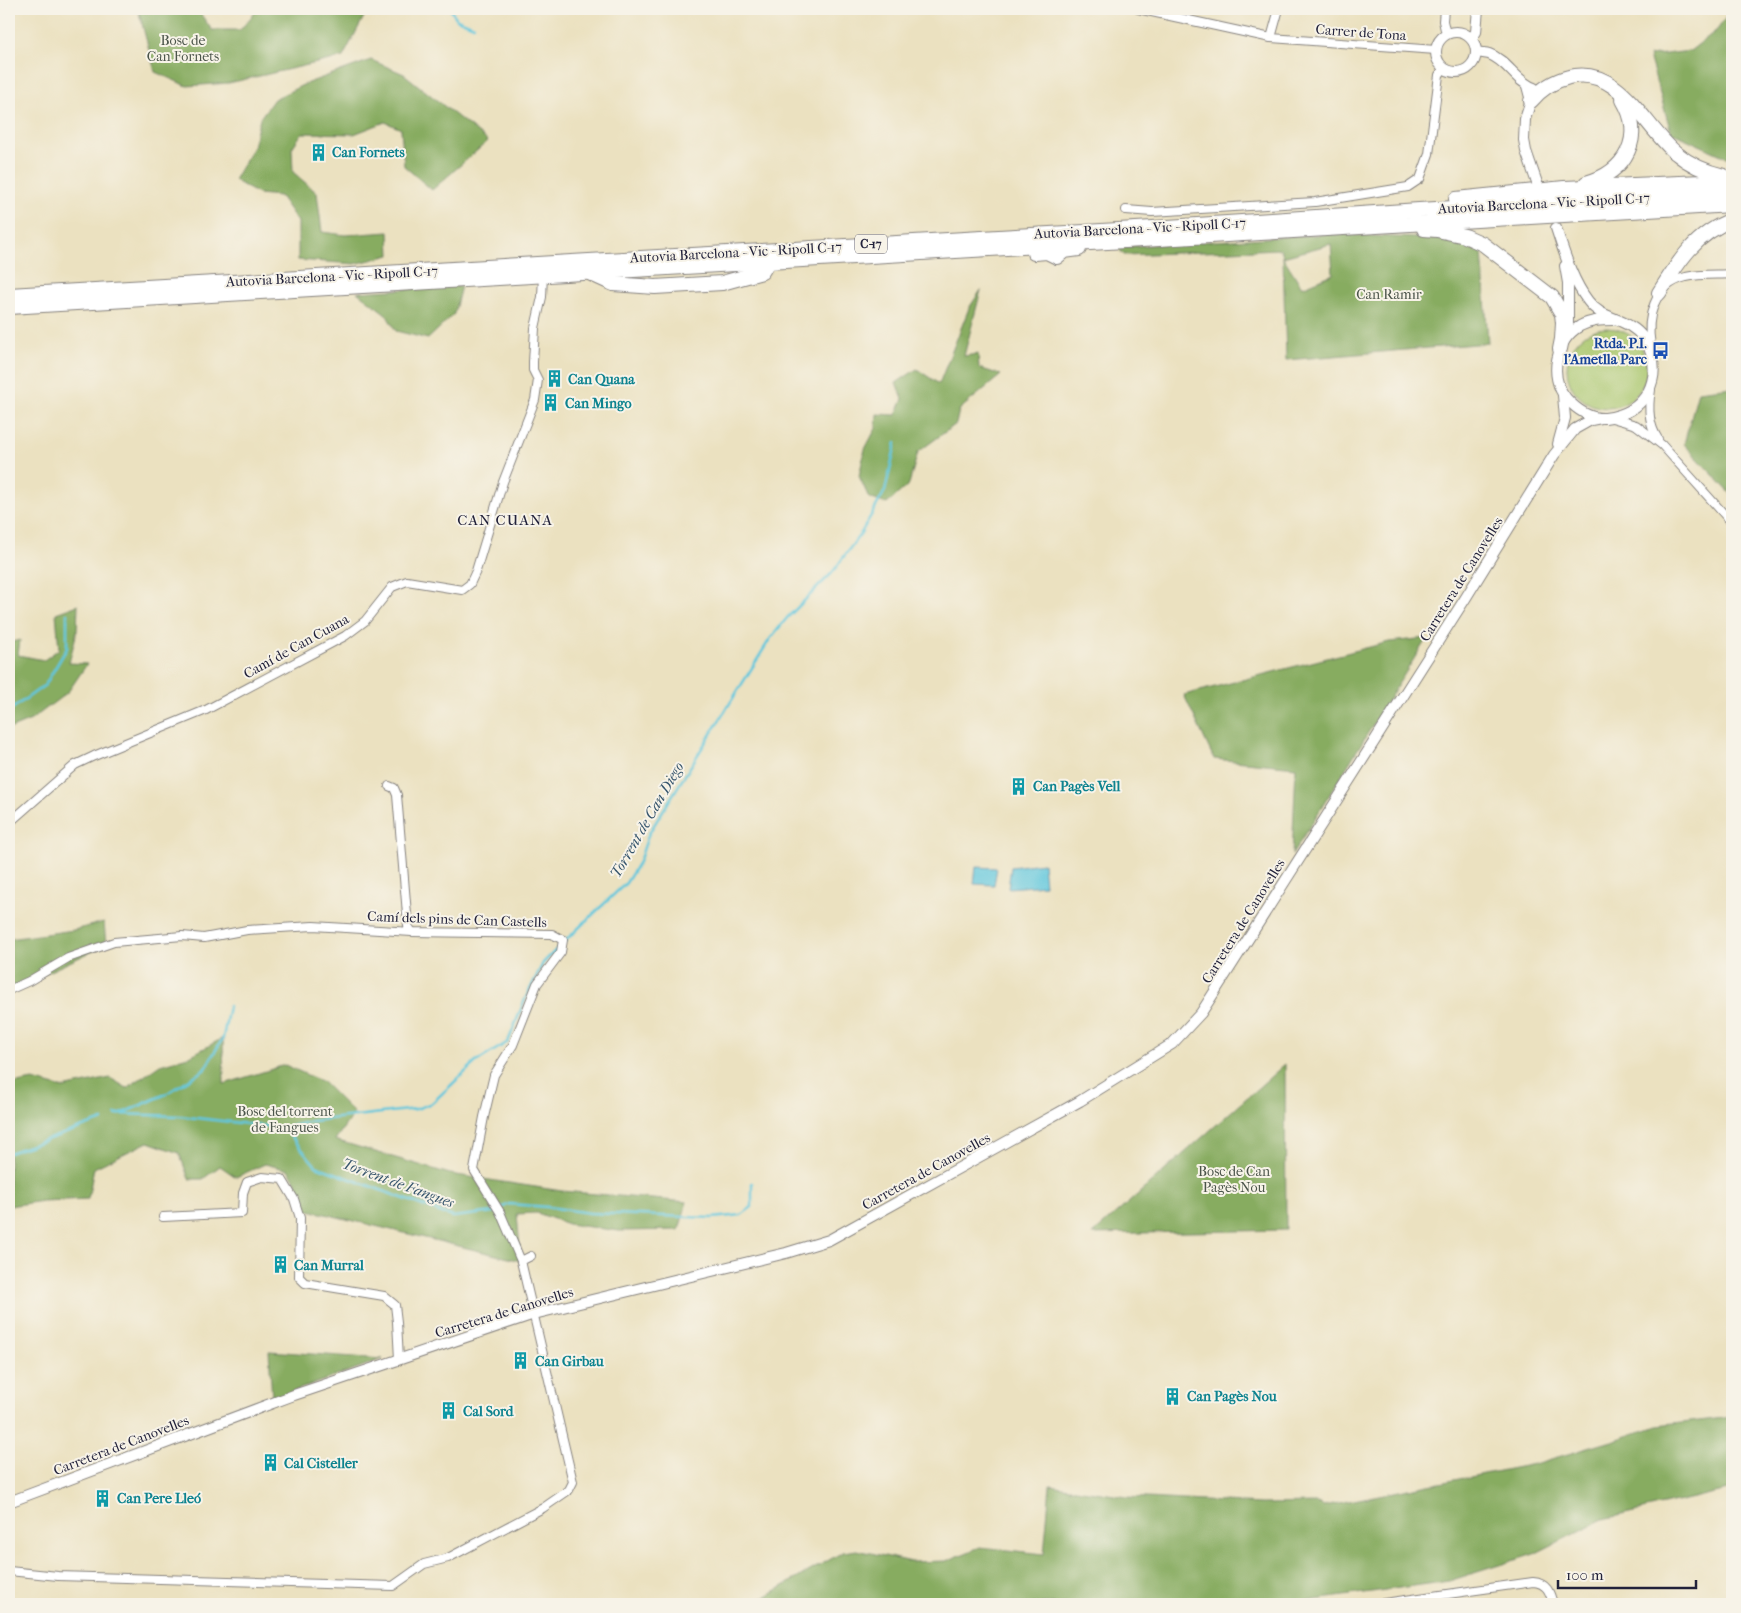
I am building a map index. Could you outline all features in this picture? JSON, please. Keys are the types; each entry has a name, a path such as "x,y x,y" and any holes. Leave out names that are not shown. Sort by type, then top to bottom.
{"highway":[{"path":"1531,101 1534,88 1556,80 1573,76 1601,79 1614,86 1675,153 1698,167 1732,178"},
{"path":"1564,188 1598,180 1622,162 1628,153 1632,122 1625,102 1614,86"},
{"path":"1342,216 1394,206 1564,188 1684,183 1732,178"},
{"name":"Autovia Barcelona - Vic - Ripoll C-17","path":"9,295 1732,192"},
{"name":"Autovia Barcelona - Vic - Ripoll C-17","path":"9,306 588,273 613,284 656,287 720,283 762,272 768,262 991,248 1015,254 1047,252 1057,257 1064,251 1106,247 1117,240 1732,205"},
{"path":"1659,293 1679,261 1697,240 1715,227 1732,220"},
{"path":"1376,226 1437,230 1465,236 1483,244 1552,297 1562,314 1563,344"}],"street":[{"name":"Carrer de Tona","path":"1138,9 1271,38 1436,50"},
{"path":"1271,38 1279,9"},
{"path":"1444,9 1443,21 1446,34"},
{"path":"1472,38 1476,32 1478,14"},
{"path":"1455,31 1466,33 1472,38 1477,52 1471,66 1462,72 1452,72 1444,68 1438,61 1436,50 1439,40 1446,34 1455,31"},
{"path":"1477,52 1490,54 1534,88"},
{"path":"1126,210 1152,212 1315,202 1408,187 1420,179 1429,154 1439,75 1444,68"},
{"path":"1531,101 1525,119 1524,140 1537,183"},
{"path":"1651,351 1643,336 1629,325 1613,320 1597,310 1583,295 1557,233 1568,283 1569,315 1563,344 1556,364 1557,379 1563,394 1573,406 1586,414 1636,425 1662,445 1732,523"},
{"path":"1662,445 1655,433 1649,415 1655,368 1649,336 1650,319 1659,293 1679,279 1732,274"},
{"name":"Camí de Can Cuana","path":"9,823 75,766 94,756 206,710 345,636 365,621 392,587 407,581 462,590 470,584 476,571 503,482 536,400 538,380 533,370 533,362 535,328 542,297 543,276"},
{"path":"1563,344 1580,326 1596,320 1613,320"},
{"path":"1605,418 1617,417 1631,411 1644,400 1652,384"},
{"name":"Carretera de Canovelles","path":"1554,454 1564,424 1565,408 1563,394"},
{"name":"Carretera de Canovelles","path":"9,1502 294,1395 534,1314 786,1254 829,1240 1066,1109 1172,1044 1201,1014 1446,630 1554,454 1575,429 1591,420 1605,418"},
{"path":"389,786 394,788 397,796 408,926 412,932"},
{"name":"Camí dels pins de Can Castells","path":"9,990 29,981 68,958 114,942 182,936 204,938 247,930 313,926 412,932 552,934 563,940 561,952 538,984 513,1044 494,1075 474,1170 498,1209 521,1261 573,1482 569,1490 543,1508 448,1558 424,1564 393,1586 58,1576 9,1571"},
{"path":"163,1217 242,1213 243,1193 247,1182 262,1177 282,1179 294,1198 300,1218 299,1277 305,1283 384,1296 395,1304 399,1360"},
{"path":"521,1261 531,1256"},
{"path":"1377,1604 1528,1582 1537,1582 1546,1586 1550,1592 1553,1604"}],"green space":[{"name":"Bosc de Can Fornets","path":"138,9 197,9 212,30 240,30 258,9 368,9 343,57 229,83 187,86 155,72"},
{"path":"1732,9 1732,159 1671,132 1649,56 1690,51 1717,30"},
{"path":"371,60 404,74 488,141 432,190 404,166 401,129 385,122 354,134 302,133 292,148 293,172 317,193 322,232 345,235 389,232 390,255 355,264 298,260 298,222 280,196 258,194 234,180 253,147 260,118 274,99 305,84"},
{"name":"Can Ramir","path":"1330,234 1457,240 1482,251 1488,343 1286,360 1283,257 1281,249 1124,255 1117,247","holes":["1331,244 1333,274 1302,287 1283,257"]},
{"path":"461,286 454,314 428,339 396,331 386,314 357,292"},
{"path":"981,290 964,356 978,354 979,368 1001,375 959,410 956,424 918,452 909,484 887,504 869,498 859,476 865,449 876,428 877,414 896,415 903,399 896,383 917,369 939,384 969,308"},
{"path":"1607,328 1622,331 1635,340 1644,353 1647,368 1644,383 1635,396 1622,405 1607,408 1592,405 1579,396 1570,383 1567,368 1570,353 1579,340 1592,331"},
{"path":"1732,387 1732,495 1684,444 1698,391"},
{"path":"78,605 77,631 69,663 87,664 68,692 31,720 9,729 9,643 20,640 18,655 44,660 59,649 56,613"},
{"path":"1427,638 1292,855 1296,767 1214,759 1184,695 1389,642"},
{"path":"104,922 106,945 9,990 9,939 74,930"},
{"name":"Bosc del torrent de Fangues","path":"223,1038 224,1084 285,1065 323,1082 354,1113 335,1140 450,1174 562,1191 687,1202 679,1230 619,1231 568,1224 537,1213 517,1214 521,1261 300,1208 299,1188 289,1170 265,1164 236,1177 220,1166 203,1179 189,1179 179,1153 148,1142 94,1168 88,1199 43,1201 9,1206 9,1089 12,1084 33,1080 63,1088 110,1078 127,1088 160,1065 188,1057"},
{"name":"Bosc de Can Pagès Nou","path":"1285,1064 1286,1230 1093,1234"},
{"path":"269,1351 383,1359 272,1399"},
{"path":"1732,1417 1732,1489 1604,1519 1534,1554 1449,1581 1287,1604 746,1604 761,1599 843,1552 857,1550 912,1562 946,1561 980,1547 1044,1554 1050,1485 1127,1497 1262,1504 1317,1503 1324,1506 1534,1464 1657,1426"}],"water":[{"path":"1043,863 1045,885 1008,888 1011,867"},
{"path":"976,867 997,868 994,885 974,884"}],"waterway":[{"path":"450,9 457,19 474,26"},
{"name":"Torrent de Can Diego","path":"565,941 626,883 639,862 649,833 770,639 787,618 832,573 861,533 885,491 896,443"},
{"path":"9,711 45,685 67,648 67,614"},
{"name":"Torrent de Can Diego","path":"284,1128 312,1121 416,1109 432,1103 476,1062 508,1042 525,999 543,963 559,947"},
{"path":"123,1113 166,1094 204,1070 223,1038 229,1006"},
{"name":"Torrent de Fangues","path":"116,1115 179,1116 284,1128 316,1166 453,1217 494,1212 509,1204 590,1213 712,1218 741,1215 752,1207 752,1183"},
{"name":"Torrent de Fangues","path":"9,1153 103,1120"}],"place":[{"name":"Can Fornets","path":"318,152"},
{"name":"Rtda. P.I. l'Ametlla Parc","path":"1661,351"},
{"name":"Can Quana","path":"554,379"},
{"name":"Can Mingo","path":"551,403"},
{"name":"Can Pagès Vell","path":"1019,786"},
{"name":"Can Murral","path":"280,1265"},
{"name":"Can Girbau","path":"521,1361"},
{"name":"Can Pagès Nou","path":"1173,1396"},
{"name":"Cal Sord","path":"449,1411"},
{"name":"Cal Cisteller","path":"270,1463"},
{"name":"Can Pere Lleó","path":"103,1498"}],"district":[{"name":"CAN CUANA","path":"505,520"}]}
